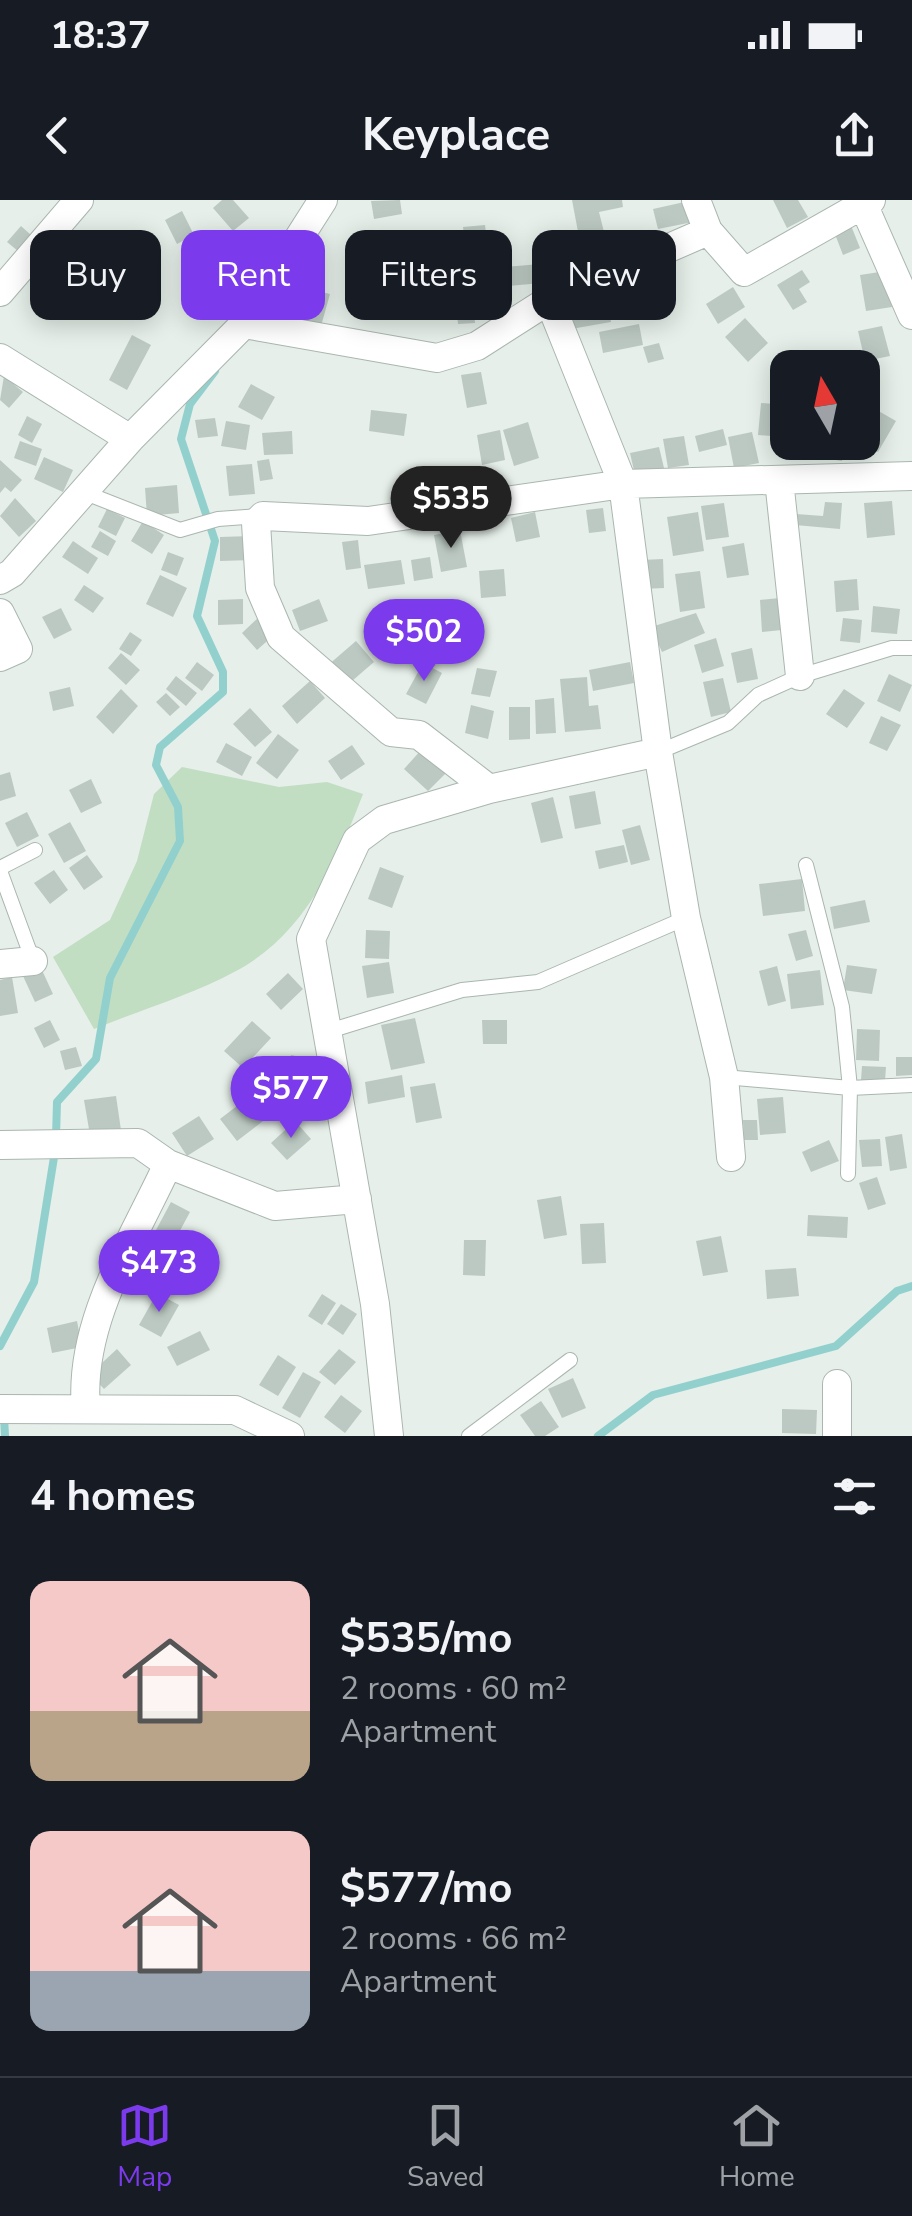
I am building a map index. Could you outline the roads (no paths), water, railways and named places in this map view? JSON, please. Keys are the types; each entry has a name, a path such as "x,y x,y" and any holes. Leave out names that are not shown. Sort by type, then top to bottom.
{"street":[{"path":"0,292 79,200"},
{"path":"0,580 12,573 130,439 244,324 322,200"},
{"path":"696,200 708,232 744,272 867,202 912,315"},
{"path":"676,246 708,232"},
{"path":"244,324 438,358 476,346 532,311"},
{"path":"557,320 623,484 658,752 686,918 724,1077 731,1158"},
{"path":"0,359 130,439"},
{"path":"489,789 419,734 390,732 281,637 260,588 256,523 263,516 368,521 623,484 912,476"},
{"path":"778,480 800,676"},
{"path":"0,613 18,649 0,657"},
{"path":"389,1436 375,1304 311,939 357,840 384,820 489,789 658,752"},
{"path":"0,964 34,961"},
{"path":"0,1145 138,1143 168,1164 275,1206 357,1199"},
{"path":"86,1409 82,1373 98,1317 168,1164"},
{"path":"836,1384 836,1436"},
{"path":"0,1409 235,1410 290,1436"}],"lane":[{"path":"83,492 180,530 218,519 263,516"},
{"path":"658,752 728,723 758,694 800,676 892,648 912,648"},
{"path":"34,961 0,869 35,850"},
{"path":"806,865 842,1006 850,1088 848,1174"},
{"path":"329,1031 462,990 538,982 686,918"},
{"path":"724,1077 850,1088 912,1085"},
{"path":"469,1436 570,1360"}],"waterway":[{"path":"56,1137 57,1102 96,1059 110,978 180,841 178,807 156,765 160,747 223,692 223,672 197,616 215,541 181,439 190,404 215,371"},
{"path":"0,1346 34,1282 55,1151"},
{"path":"598,1436 653,1395 836,1346 897,1291 912,1286"},
{"path":"4,1416 5,1436"}]}
